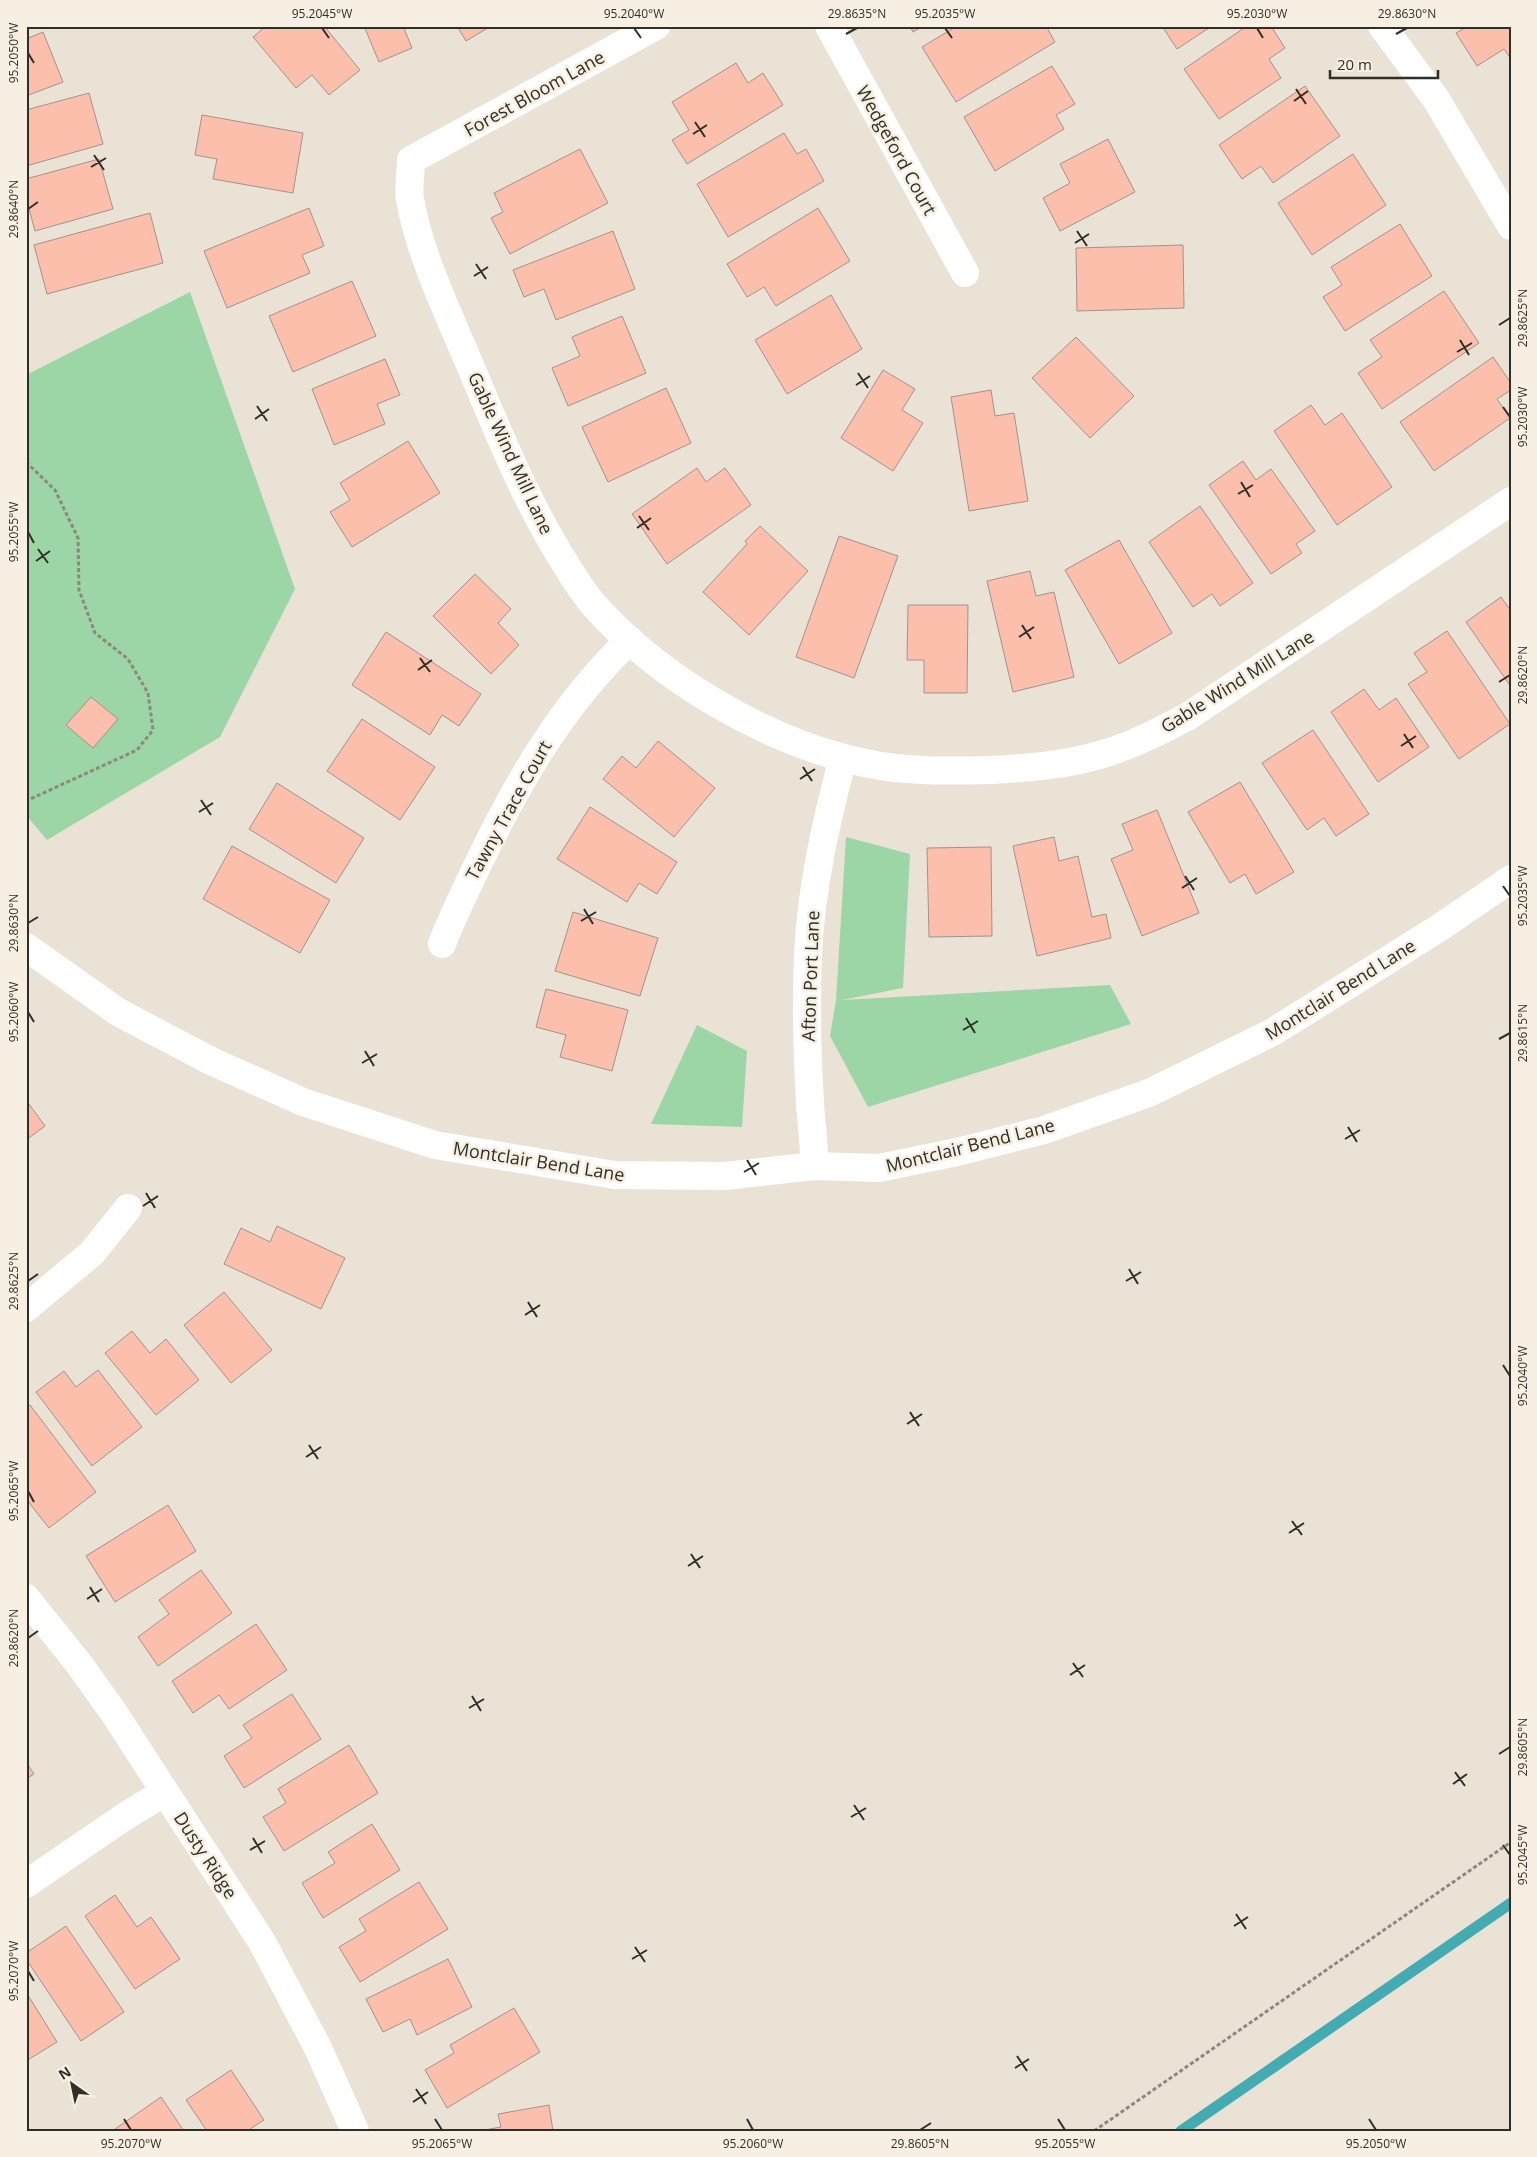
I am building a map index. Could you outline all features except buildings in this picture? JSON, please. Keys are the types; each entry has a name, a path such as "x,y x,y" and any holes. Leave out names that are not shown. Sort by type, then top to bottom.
{"street":[{"name":"Forest Bloom Lane","path":"411,160 656,26"},
{"name":"Wedgeford Court","path":"829,26 965,273"},
{"path":"1382,26 1436,99 1511,226"},
{"name":"Gable Wind Mill Lane","path":"411,160 409,198 428,260 487,407 524,490 545,530 592,602 620,632 651,658 692,687 752,723 789,740 843,758 868,764 910,768 1015,769 1077,760 1103,754 1129,744 1187,717 1511,501"},
{"name":"Tawny Trace Court","path":"442,944 466,888 528,767 572,704 630,640"},
{"name":"Afton Port Lane","path":"814,1166 815,1149 808,1057 808,955 812,904 820,855 843,758"},
{"name":"Montclair Bend Lane","path":"26,947 118,1012 211,1061 303,1102 435,1145 615,1175 725,1176 814,1166 879,1168 956,1152 1044,1130 1149,1093 1273,1032 1439,928 1511,879"},
{"path":"26,1308 92,1253 128,1208"},
{"name":"Dusty Ridge","path":"26,1598 79,1664 114,1713 262,1942 318,2048 355,2131"},
{"path":"26,1884 124,1817 165,1792"}],"path":[{"path":"26,462 55,490 78,538 79,590 94,633 128,658 148,693 153,730 137,750 26,801"},
{"path":"1094,2131 1511,1842"}],"green space":[{"path":"190,292 295,589 220,737 47,840 26,815 26,375"},
{"path":"846,837 910,854 903,988 842,1000 1110,985 1131,1024 868,1107 830,1036 836,1000"},
{"path":"697,1025 747,1051 742,1127 651,1124"}],"waterway":[{"path":"1181,2131 1511,1903"}]}
